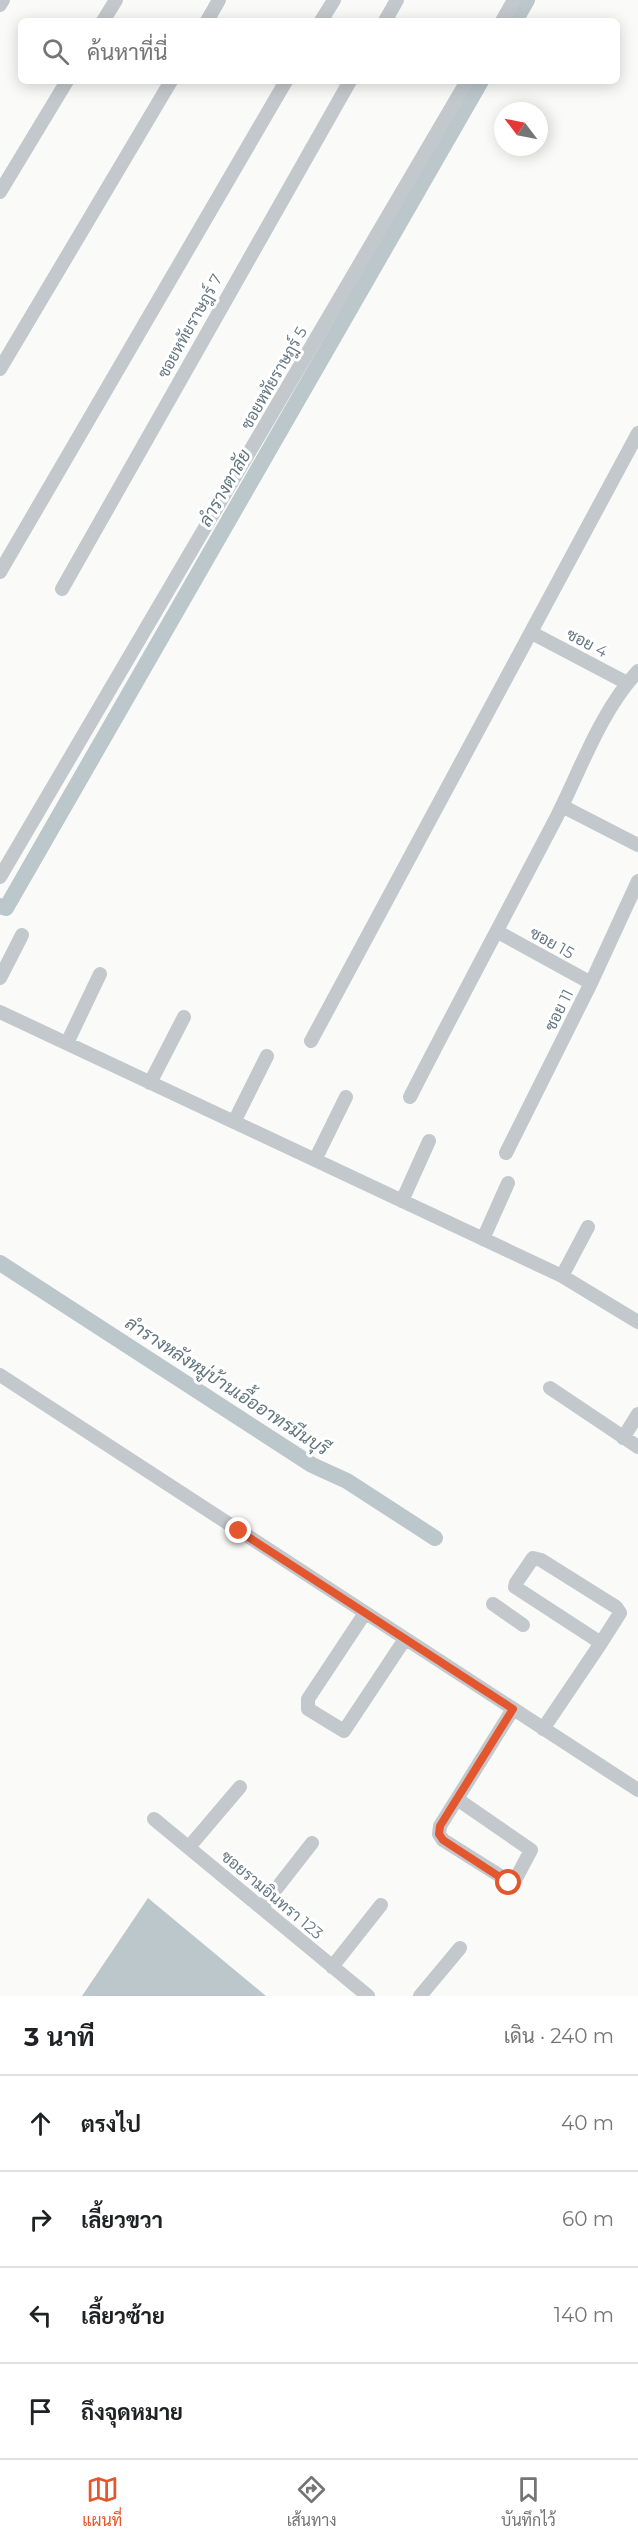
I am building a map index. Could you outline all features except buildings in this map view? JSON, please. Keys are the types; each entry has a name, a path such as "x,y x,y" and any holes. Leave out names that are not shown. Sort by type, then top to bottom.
{"street":[{"path":"0,5 3,0"},
{"path":"106,18 116,0"},
{"path":"209,18 219,0"},
{"path":"323,18 334,0"},
{"path":"387,18 397,0"},
{"path":"504,18 514,0"},
{"path":"0,192 65,84"},
{"path":"0,369 169,84"},
{"path":"0,572 284,84"},
{"name":"ซอยหทัยราษฎร์ 7","path":"62,589 348,84"},
{"name":"ซอยหทัยราษฎร์ 5","path":"0,877 465,84"},
{"path":"311,1041 638,434"},
{"name":"ซอย 4","path":"532,633 627,683"},
{"path":"410,1097 498,932 604,721 627,683 638,671"},
{"path":"562,806 638,845"},
{"name":"ซอย 11","path":"506,1153 591,983 638,881"},
{"name":"ซอย 15","path":"498,932 591,983"},
{"path":"0,978 22,935"},
{"path":"67,1043 100,974"},
{"path":"0,1012 562,1276 638,1321"},
{"path":"150,1083 184,1017"},
{"path":"234,1122 267,1056"},
{"path":"315,1160 346,1097"},
{"path":"402,1201 429,1141"},
{"path":"483,1239 508,1183"},
{"path":"562,1276 588,1227"},
{"path":"0,1375 638,1790"},
{"path":"550,1388 638,1447"},
{"path":"623,1438 638,1414"},
{"path":"543,1729 601,1643 620,1613 616,1607 536,1558 530,1561 516,1582 518,1590 601,1643"},
{"path":"518,1590 498,1608 523,1625"},
{"path":"365,1613 308,1698 308,1709 344,1731 405,1639"},
{"path":"457,1799 531,1850 513,1884 443,1840 439,1834 440,1826 513,1709"},
{"path":"189,1847 240,1787"},
{"name":"ซอยรามอินทรา 123","path":"154,1819 368,1996"},
{"path":"262,1907 312,1843"},
{"path":"332,1967 381,1905"},
{"path":"420,1996 460,1948"}],"shaded area":[{"path":"148,1898 266,1996 82,1996"}],"waterway":[{"name":"ลำรางตาลัย","path":"517,18 527,0"},
{"name":"ลำรางตาลัย","path":"0,906 6,908 479,84"},
{"name":"ลำรางหลังหมู่บ้านเอื้ออาทรมีนบุรี","path":"0,1263 312,1465 347,1481 435,1538"}],"route":[{"path":"239,1531 513,1709 440,1826 439,1834 443,1840 509,1883"}]}
